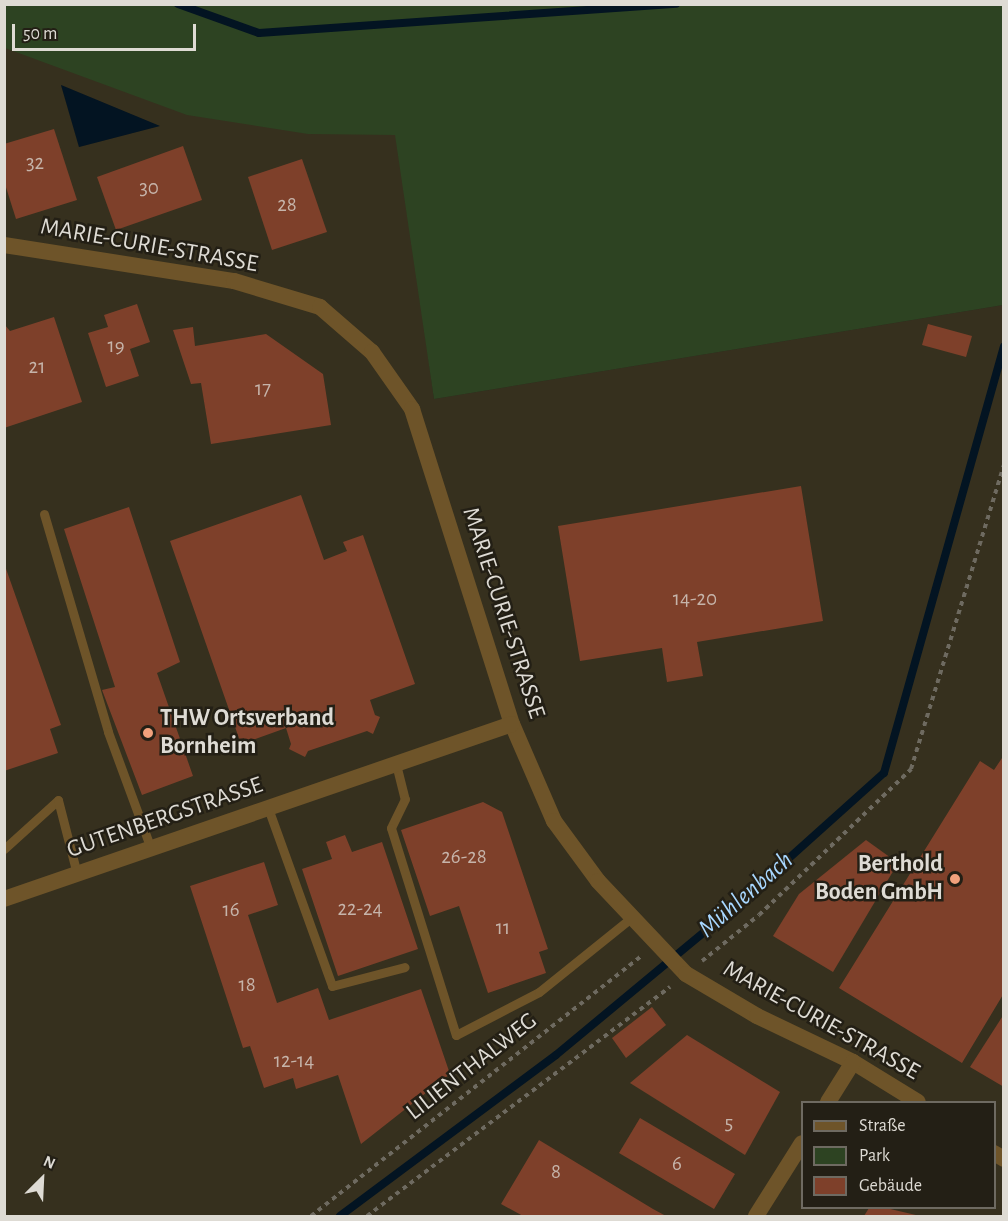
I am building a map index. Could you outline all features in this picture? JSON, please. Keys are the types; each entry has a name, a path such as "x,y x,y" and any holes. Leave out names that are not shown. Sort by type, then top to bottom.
{"street":[{"name":"MARIE-CURIE-STRASSE","path":"4,245 234,281 320,307 372,352 412,409 512,724 554,821 655,946 686,974 757,1016 853,1062 916,1101"},
{"name":"GUTENBERGSTRASSE","path":"4,899 512,724"},
{"path":"829,1101 853,1062"},
{"path":"756,1216 801,1145"}],"lane":[{"path":"44,514 108,732 151,849"},
{"path":"396,764 405,799 391,828 456,1035 539,992 631,918"},
{"path":"4,849 58,800 77,874"},
{"path":"268,808 332,986 405,967"}],"path":[{"path":"367,1216 686,974 759,915 912,769 1004,465"},
{"name":"LILIENTHALWEG","path":"311,1216 655,946"}],"shaded area":[{"path":"5,5 387,55 434,399 1003,305 1003,1216 5,1216","holes":["61,85 159,126 79,147"]}],"green space":[{"path":"4,5 1003,5 1003,305 434,399 395,135 308,134 187,115 5,48"}],"water":[{"path":"61,85 160,126 79,147"}],"building":[{"path":"54,129 77,200 16,219 4,181 4,144"},
{"path":"183,146 202,200 116,230 97,177"},
{"path":"302,159 327,232 272,250 248,177"},
{"path":"137,304 150,342 130,349 139,376 106,387 88,333 108,327 104,315"},
{"path":"54,317 82,402 4,428 4,324 10,331"},
{"path":"928,324 972,336 966,357 922,345"},
{"path":"193,327 195,346 266,334 323,374 331,425 211,444 201,383 191,384 173,330"},
{"path":"801,486 823,621 697,642 703,676 667,682 662,648 580,661 558,526"},
{"path":"301,495 324,560 347,551 343,542 363,535 415,684 370,700 375,715 380,717 373,734 367,731 308,751 305,757 289,749 291,744 286,728 241,744 170,541"},
{"path":"129,507 180,662 157,673 193,776 142,795 102,690 115,687 64,529"},
{"path":"4,563 61,725 50,729 58,753 4,771"},
{"name":"Berthold Boden GmbH","path":"1004,755 1004,993 962,1063 839,988 980,761 994,770"},
{"path":"483,802 502,812 548,949 539,952 546,973 488,993 459,906 430,916 401,830"},
{"path":"345,835 352,852 382,842 418,949 338,976 302,869 332,859 326,842"},
{"path":"866,840 898,863 833,972 773,936 799,894"},
{"path":"264,862 278,905 248,915 277,1003 318,988 329,1020 421,989 450,1074 361,1144 338,1075 296,1089 293,1078 264,1088 250,1046 243,1048 190,886"},
{"path":"652,1007 666,1025 626,1058 612,1038"},
{"path":"1004,1014 1004,1087 970,1067"},
{"path":"687,1035 780,1092 745,1155 630,1083"},
{"path":"640,1118 735,1174 714,1209 619,1153"},
{"path":"539,1140 666,1216 523,1216 501,1204"},
{"path":"868,1209 890,1209 920,1216 864,1216"}],"waterway":[{"path":"178,4 259,33 676,4"},
{"name":"Mühlenbach","path":"340,1216 556,1055 740,902 884,773 1004,347"}],"place":[{"name":"THW Ortsverband Bornheim","path":"148,733"},
{"name":"Berthold Boden GmbH","path":"955,879"}]}
